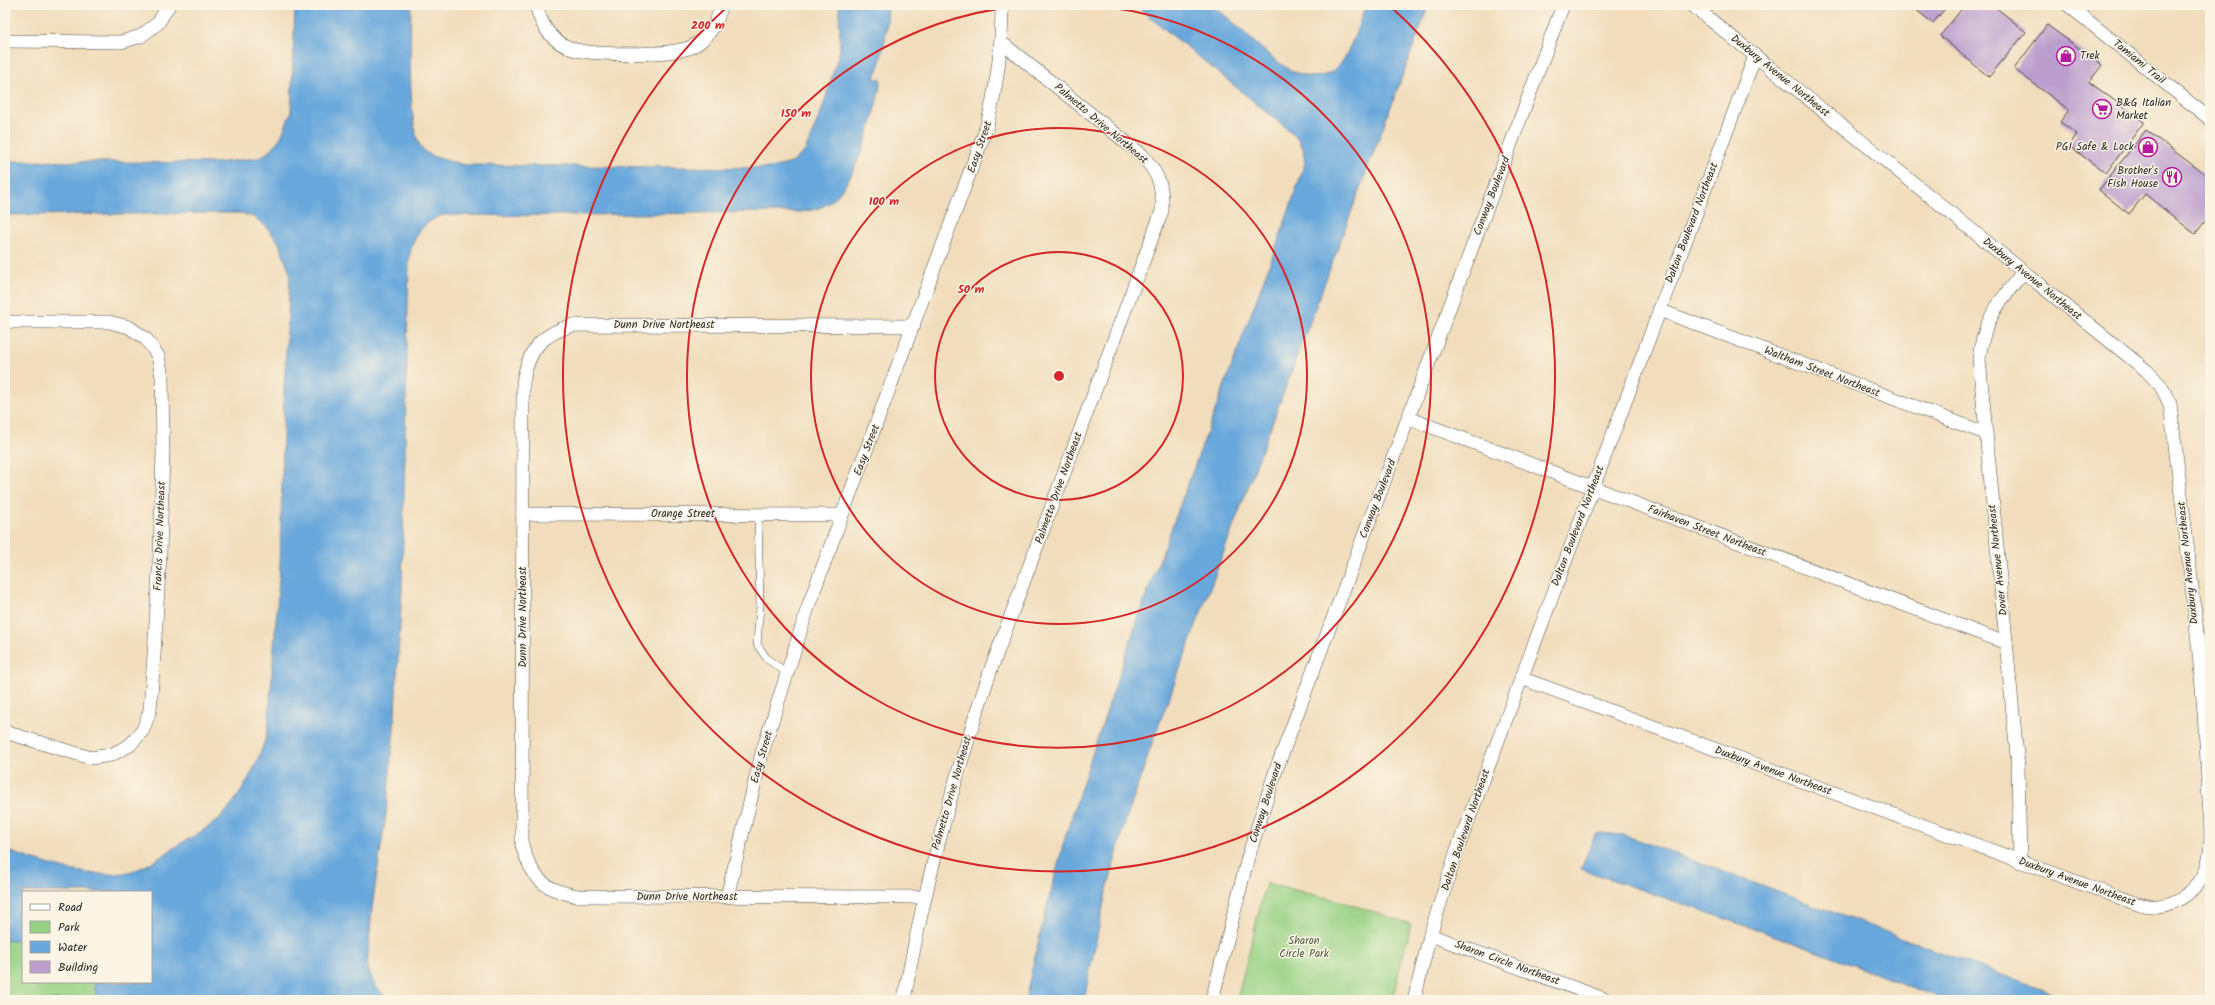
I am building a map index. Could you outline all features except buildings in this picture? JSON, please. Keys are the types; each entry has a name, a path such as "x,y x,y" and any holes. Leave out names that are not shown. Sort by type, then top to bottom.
{"street":[{"path":"5,41 121,42 141,36 158,23 169,5"},
{"path":"536,5 540,21 553,38 571,49 591,53 666,53 686,49 704,39 716,23 722,5"},
{"name":"Easy Street","path":"727,897 762,753 786,672 842,515 914,326 986,129 992,109 1002,43 1002,5"},
{"name":"Conway Boulevard","path":"1212,1000 1248,857 1276,770 1563,5"},
{"name":"Duxbury Avenue Northeast","path":"1521,678 2137,904 2158,906 2178,901 2195,888 2206,870 2210,849 2206,746 2186,536 2170,404 2161,386 2147,371 1692,5"},
{"name":"Tamiami Trail","path":"2068,5 2210,119"},
{"name":"Palmetto Drive Northeast","path":"904,1000 924,897 950,797 991,669 1162,211 1162,191 1156,171 1142,155 1002,43"},
{"name":"Dalton Boulevard Northeast","path":"1414,1000 1430,935 1457,850 1755,56"},
{"name":"Dover Avenue Northeast","path":"2020,862 2018,766 1979,359 1982,338 1988,319 2023,272"},
{"name":"Waltham Street Northeast","path":"1659,310 1986,433"},
{"name":"Francis Drive Northeast","path":"5,322 109,322 129,327 146,339 158,356 162,377 163,444 160,554 154,655 150,710 143,730 130,745 118,752 111,755 91,758 5,732"},
{"name":"Dunn Drive Northeast","path":"914,326 573,325 553,332 537,344 527,362 523,382 522,845 528,866 540,882 558,892 578,896 924,897"},
{"name":"Fairhaven Street Northeast","path":"1408,418 2006,643"},
{"name":"Orange Street","path":"523,514 842,515"},
{"name":"Sharon Circle Northeast","path":"1430,935 1607,1000"}],"lane":[{"path":"758,514 760,606 757,644 766,659 786,672"}],"green space":[{"name":"Sharon Circle Park","path":"1266,883 1340,901 1411,924 1392,1000 1237,1000"},
{"path":"5,940 22,942 22,983 94,983 97,1000 5,1000"}],"water":[{"path":"295,5 411,5 410,58 414,124 418,140 423,150 432,156 465,165 771,168 792,163 805,151 823,107 840,49 839,5 888,5 884,43 874,79 881,79 879,93 870,127 857,163 849,179 840,192 830,202 823,206 801,212 443,215 429,222 419,232 410,251 409,259 402,589 394,729 386,814 372,907 367,966 376,988 390,1000 97,1000 94,983 152,983 152,891 22,891 22,942 5,940 5,850 59,867 86,873 115,874 132,871 154,861 216,821 233,803 255,766 268,729 280,567 284,392 290,273 279,243 266,226 253,217 241,213 5,215 5,161 215,163 258,158 269,152 281,137 291,113"},
{"path":"1135,5 1208,5 1222,13 1272,57 1289,69 1307,76 1325,75 1341,63 1351,44 1366,5 1429,5 1155,735 1125,823 1105,897 1084,1000 1025,1000 1043,922 1066,834 1083,782 1138,618 1283,228 1305,163 1303,148 1295,135"},
{"path":"1601,833 1624,835 2070,1000 1946,1000 1778,937 1581,869 1595,835"}],"place":[{"name":"Trek","path":"2066,56"},
{"name":"B&G Italian Market","path":"2102,109"},
{"name":"PGI Safe & Lock","path":"2148,147"},
{"name":"Brother's Fish House","path":"2172,177"}]}
